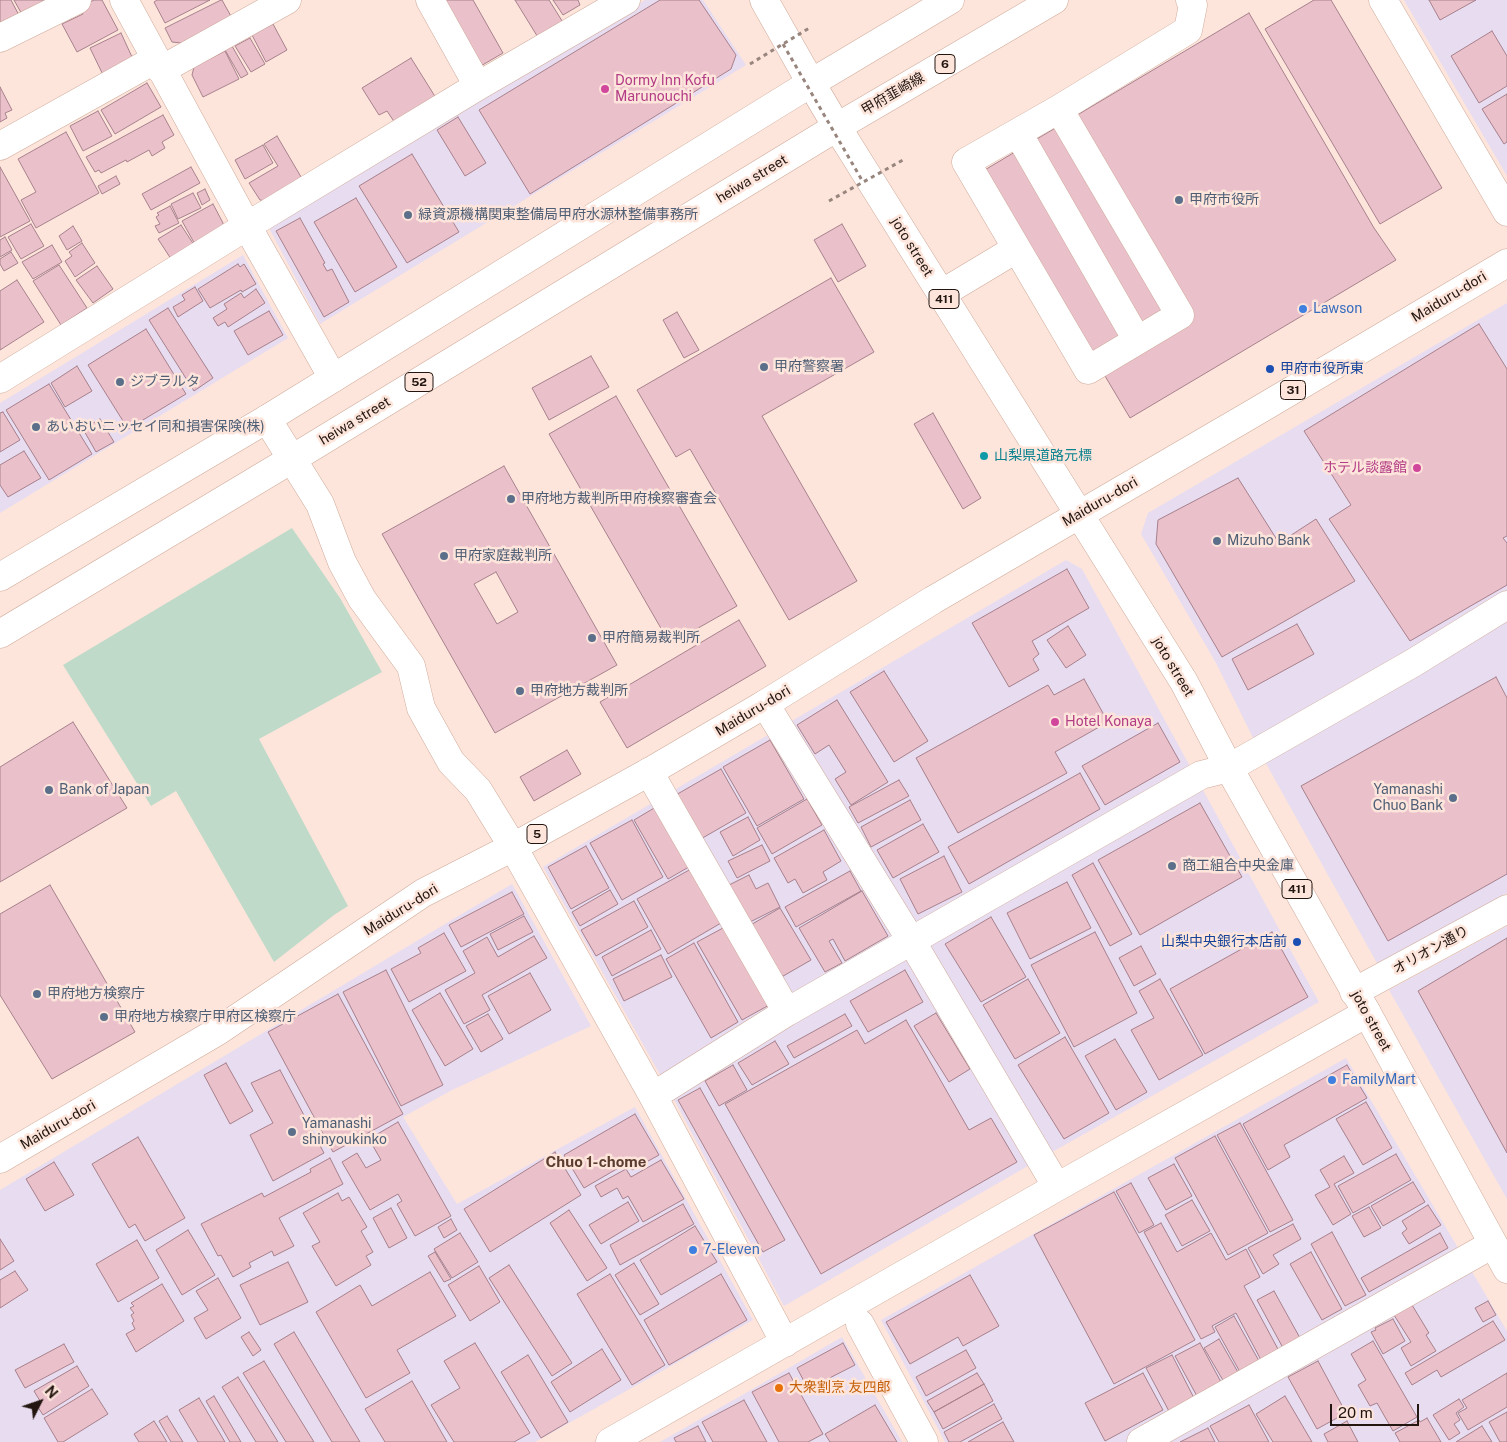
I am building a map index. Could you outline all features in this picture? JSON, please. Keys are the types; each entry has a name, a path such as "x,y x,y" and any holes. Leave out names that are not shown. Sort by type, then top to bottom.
{"main road":[{"path":"0,38 77,0"},
{"path":"124,0 247,226 333,378"},
{"path":"0,146 287,0"},
{"path":"430,0 478,86"},
{"path":"0,379 478,86 626,0"},
{"name":"joto street","path":"764,0 837,127 1184,682 1507,1269"},
{"path":"0,577 267,419 811,83 950,0"},
{"name":"甲府韮崎線","path":"837,127 1054,0"},
{"path":"1058,109 1180,315 1088,370 966,162 1018,133 1188,30 1192,4 1190,0"},
{"path":"1383,0 1507,212"},
{"name":"heiwa street","path":"0,634 292,459 837,127"},
{"path":"1018,133 1137,340"},
{"path":"941,294 1016,249"},
{"name":"Maiduru-dori","path":"0,1159 218,1031 423,893 513,847 649,772 765,704 933,600 1507,263"},
{"path":"267,419 320,504 342,562 362,599 411,666 421,708 451,762 478,790 513,847 653,1096 785,1343"},
{"path":"653,1096 787,1012 1201,775 1230,768 1413,663 1507,605"},
{"path":"765,704 912,942 1057,1187"},
{"path":"649,772 787,1012"},
{"name":"オリオン通り","path":"610,1442 1057,1187 1361,1003 1507,909"},
{"path":"1141,1442 1493,1244"},
{"path":"860,1324 924,1442"}],"path":[{"path":"750,64 811,27"},
{"path":"783,44 863,182"},
{"path":"829,201 903,160"}],"shaded area":[{"path":"645,0 703,0 746,65 320,324 270,230 275,222 476,99"},
{"path":"1404,0 1507,0 1507,176"},
{"path":"243,255 288,338 0,513 0,403"},
{"path":"1507,303 1507,893 1378,965 1263,758 1216,663 1141,534 1148,513"},
{"path":"1066,560 1082,569 1319,1002 784,1306 671,1094 543,867"},
{"path":"512,884 591,1026 452,1090 403,1117 457,1204 635,1107 753,1320 535,1442 0,1442 0,1190"},
{"path":"1507,926 1507,1199 1389,990"},
{"path":"1346,1058 1507,1331 1507,1442 945,1442 881,1320"},
{"path":"842,1337 902,1442 660,1442 751,1390"}],"green space":[{"path":"292,528 340,598 382,672 259,739 348,906 274,962 176,791 151,806 63,665"}],"building":[{"path":"0,0 11,0 22,21 0,32"},
{"path":"14,0 45,0 48,6 24,18"},
{"path":"94,0 102,0 118,30 77,52 62,24 83,14 80,7"},
{"path":"157,0 210,0 165,23 154,2"},
{"path":"221,0 232,18 181,43 172,42 165,28"},
{"path":"441,0 473,0 503,53 479,67"},
{"path":"515,0 549,0 564,24 539,39"},
{"path":"553,0 578,0 580,5 563,15"},
{"name":"Dormy Inn Kofu Marunouchi","path":"660,0 699,0 736,55 731,69 530,194 479,110"},
{"path":"1314,0 1331,0 1442,188 1380,224 1265,29"},
{"path":"1429,0 1476,0 1440,20"},
{"name":"甲府市役所","path":"1249,13 1374,228 1396,260 1130,418 983,171"},
{"path":"273,24 287,50 266,62 252,35"},
{"path":"1492,31 1507,56 1507,86 1479,103 1451,56"},
{"path":"121,33 132,57 105,79 90,48"},
{"path":"250,38 265,64 251,72 235,46"},
{"path":"232,46 248,74 241,78 225,50"},
{"path":"225,51 239,79 203,97 192,75 194,67"},
{"path":"411,58 436,98 395,123 387,111 379,115 362,88"},
{"path":"147,83 161,107 115,134 101,110"},
{"path":"0,87 12,110 5,113 7,118 0,122"},
{"path":"1507,94 1507,142 1504,144 1482,109"},
{"path":"98,111 112,136 83,151 70,126"},
{"path":"163,115 174,135 162,142 165,148 152,156 149,150 101,173 99,170 95,172 86,157"},
{"path":"458,117 486,163 465,176 437,130"},
{"path":"66,132 99,193 36,228 21,200 36,192 18,159"},
{"path":"277,136 304,182 270,202 260,200 249,183 278,166 264,144"},
{"path":"263,145 273,163 245,179 235,160"},
{"path":"412,154 459,232 407,263 359,186"},
{"path":"0,167 30,221 0,237"},
{"path":"191,167 200,183 151,210 142,194"},
{"path":"116,176 120,184 102,194 98,186"},
{"path":"205,189 210,200 202,205 197,193"},
{"path":"193,193 201,208 178,219 171,204"},
{"path":"356,198 397,267 355,292 314,222"},
{"path":"213,204 223,223 222,235 197,248 182,221"},
{"path":"170,206 179,223 159,233 155,226 160,224 156,217 159,215 157,213"},
{"path":"300,218 325,263 323,264 327,271 332,269 349,302 324,317 276,231"},
{"path":"31,224 44,246 21,259 8,237"},
{"path":"842,224 866,266 838,282 814,240"},
{"path":"181,225 196,248 173,262 158,239"},
{"path":"73,226 82,241 67,250 59,236"},
{"path":"5,237 12,250 0,257 0,240"},
{"path":"82,243 95,263 75,277 65,261 72,256 69,252"},
{"path":"52,245 62,262 33,279 22,262"},
{"path":"11,252 18,263 4,271 0,264 0,259"},
{"path":"238,264 240,267 244,264 256,284 242,292 241,290 210,308 198,289"},
{"path":"59,265 87,308 61,325 33,281"},
{"path":"97,266 113,289 93,303 76,280"},
{"path":"831,278 874,352 762,416 857,581 789,620 690,449 676,457 637,390"},
{"path":"17,280 44,322 0,350 0,291"},
{"path":"195,287 203,301 178,317 173,307 185,300 182,295"},
{"path":"256,289 265,303 228,327 225,322 218,326 213,318 227,309 224,304 241,293 244,298"},
{"path":"168,308 213,378 194,391 149,320"},
{"path":"269,311 283,335 248,355 234,331"},
{"path":"677,312 699,350 684,358 663,320"},
{"name":"ホテル談露館","path":"1479,324 1507,369 1507,536 1503,538 1507,543 1507,585 1410,641 1329,519 1351,505 1304,431"},
{"path":"146,329 186,394 128,429 88,365"},
{"path":"591,356 609,387 549,420 532,388"},
{"path":"77,366 92,391 65,407 51,383"},
{"path":"49,384 92,454 49,480 6,410"},
{"path":"616,396 737,606 670,644 549,434"},
{"path":"3,412 20,440 0,452 0,413"},
{"path":"933,413 981,498 963,509 914,424"},
{"path":"100,419 114,442 96,452 83,429"},
{"path":"24,451 41,478 8,497 0,485 0,465"},
{"path":"504,466 617,665 495,733 382,534","holes":["496,572 518,612 497,624 474,584"]},
{"path":"1238,478 1279,543 1316,519 1355,581 1222,657 1156,544 1158,520"},
{"path":"1067,569 1089,608 1032,641 1039,654 1033,659 1039,670 1009,687 972,623"},
{"path":"739,620 766,666 627,748 600,702"},
{"path":"1297,624 1314,654 1248,690 1232,659"},
{"path":"1068,626 1086,655 1066,668 1047,640"},
{"path":"884,671 928,741 894,762 850,692"},
{"path":"1496,677 1507,698 1507,874 1388,941 1301,786"},
{"path":"1084,679 1108,722 1055,752 1067,773 958,833 916,758 1048,685 1054,695"},
{"path":"837,700 888,782 851,805 835,779 846,772 829,745 815,754 797,725"},
{"path":"73,722 127,808 0,882 0,767"},
{"path":"1158,723 1180,762 1105,805 1082,766"},
{"path":"770,740 804,799 757,826 723,767"},
{"path":"567,750 581,774 534,801 520,777"},
{"path":"721,769 746,813 699,840 674,796"},
{"path":"1080,773 1100,809 969,884 948,847"},
{"path":"899,780 909,796 858,823 849,807"},
{"path":"807,799 822,825 772,854 757,828"},
{"path":"910,800 921,820 871,847 861,827"},
{"path":"1200,803 1242,877 1140,935 1098,860"},
{"path":"661,804 694,864 668,879 634,820"},
{"path":"748,817 760,840 733,856 720,832"},
{"path":"632,820 663,877 622,900 590,843"},
{"path":"923,824 939,852 893,878 877,850"},
{"path":"824,830 841,861 823,872 827,880 803,893 795,879 788,883 774,858"},
{"path":"762,845 770,861 737,878 728,861"},
{"path":"586,846 609,888 571,909 548,867"},
{"path":"944,856 962,892 918,914 900,879"},
{"path":"1093,863 1132,934 1110,946 1072,875"},
{"path":"691,869 721,923 668,954 637,899"},
{"path":"850,871 861,891 796,927 785,907"},
{"path":"749,875 756,889 768,883 780,907 746,924 727,886"},
{"path":"1067,882 1091,928 1030,959 1007,913"},
{"path":"50,885 135,1032 52,1079 0,995 0,914"},
{"path":"610,890 618,904 580,926 572,912"},
{"path":"862,891 888,936 845,961 833,939 829,941 842,963 825,972 799,928"},
{"path":"512,892 524,914 461,947 449,925"},
{"path":"634,901 648,927 596,956 581,930"},
{"path":"780,908 811,960 778,979 747,927"},
{"path":"524,916 533,932 498,950 490,934"},
{"path":"991,917 1026,977 981,1002 945,944"},
{"path":"723,928 771,1004 742,1020 697,942"},
{"path":"651,930 661,949 612,976 602,957"},
{"path":"1095,932 1137,1013 1074,1047 1031,965"},
{"path":"1272,932 1308,997 1205,1054 1170,989"},
{"path":"444,933 466,971 409,1002 391,969 421,953 418,948"},
{"path":"534,936 547,958 482,995 490,1010 464,1024 445,990 475,973 463,951 487,937 498,957"},
{"path":"1507,938 1507,1153 1418,991"},
{"path":"694,943 738,1022 711,1038 666,959"},
{"path":"1141,946 1156,974 1134,986 1119,958"},
{"path":"661,955 672,977 624,1001 613,979"},
{"path":"386,970 443,1085 401,1106 343,992"},
{"path":"905,970 923,1002 868,1032 850,1001"},
{"path":"530,973 551,1010 509,1034 488,996"},
{"path":"1028,979 1060,1033 1015,1059 983,1005"},
{"path":"1160,979 1203,1055 1159,1080 1131,1030 1154,1018 1139,991"},
{"path":"440,993 473,1049 445,1066 412,1010"},
{"path":"338,994 403,1114 333,1152 268,1032"},
{"path":"936,1013 970,1069 949,1082 914,1026"},
{"path":"488,1014 503,1039 481,1052 466,1026"},
{"path":"845,1014 852,1026 794,1058 787,1046"},
{"path":"906,1020 969,1130 991,1118 1017,1162 821,1274 725,1104 857,1030 865,1044"},
{"path":"1065,1037 1109,1113 1064,1139 1018,1065"},
{"path":"1115,1039 1147,1092 1116,1110 1085,1056"},
{"path":"775,1041 789,1064 752,1085 738,1063"},
{"path":"226,1063 253,1111 230,1124 204,1075"},
{"path":"733,1065 747,1090 719,1106 705,1081"},
{"path":"1347,1065 1367,1098 1284,1145 1290,1157 1268,1170 1243,1124"},
{"path":"280,1070 324,1153 273,1181 250,1135 273,1123 251,1083"},
{"path":"700,1088 785,1240 763,1252 678,1100"},
{"path":"1366,1102 1392,1148 1363,1165 1336,1119"},
{"path":"635,1114 659,1155 632,1170 627,1163 584,1188 564,1155"},
{"path":"398,1122 451,1216 415,1236 397,1204 402,1201 398,1194 370,1210 342,1162 357,1153 366,1168 381,1160 369,1139"},
{"path":"1240,1123 1293,1220 1270,1232 1217,1135"},
{"path":"1215,1136 1268,1233 1228,1255 1175,1158"},
{"path":"138,1137 185,1218 145,1241 135,1224 129,1228 92,1164"},
{"path":"555,1152 581,1195 490,1252 464,1209"},
{"path":"1396,1154 1411,1180 1353,1213 1338,1186"},
{"path":"1344,1156 1354,1173 1334,1184 1351,1214 1333,1225 1315,1195 1330,1187 1320,1170"},
{"path":"330,1158 343,1184 279,1218 294,1246 274,1256 272,1251 249,1263 251,1267 233,1277 221,1255 218,1256 201,1224 262,1193 264,1197 311,1172 310,1169"},
{"path":"661,1160 684,1199 643,1222 628,1196 623,1199 617,1188 601,1197 595,1186 626,1169 631,1177"},
{"path":"54,1162 74,1195 45,1211 26,1179"},
{"path":"1174,1164 1192,1196 1166,1210 1148,1178"},
{"path":"1413,1182 1425,1202 1383,1226 1371,1206"},
{"path":"1131,1183 1154,1225 1139,1233 1116,1191"},
{"path":"1114,1192 1195,1340 1114,1384 1034,1235"},
{"path":"338,1193 342,1201 349,1197 367,1227 361,1231 373,1252 366,1256 371,1265 336,1286 312,1246 320,1242 303,1213"},
{"path":"1192,1200 1210,1231 1182,1246 1165,1215"},
{"path":"628,1202 639,1221 601,1244 589,1225"},
{"path":"683,1204 694,1224 620,1265 610,1245"},
{"path":"1428,1205 1441,1225 1409,1244 1402,1233 1407,1229 1402,1221"},
{"path":"1369,1207 1381,1228 1364,1237 1352,1216"},
{"path":"391,1208 407,1238 389,1248 373,1218"},
{"path":"569,1210 607,1268 587,1281 550,1223"},
{"path":"451,1219 457,1230 444,1238 438,1227"},
{"path":"1161,1223 1177,1252 1211,1233 1226,1260 1246,1249 1260,1277 1244,1286 1279,1351 1261,1360 1236,1313 1212,1326 1215,1332 1201,1339 1144,1232"},
{"path":"1293,1224 1301,1239 1273,1255 1279,1264 1263,1274 1248,1248"},
{"path":"695,1226 717,1262 661,1295 640,1260"},
{"path":"188,1230 215,1275 182,1295 156,1250"},
{"path":"1332,1232 1366,1295 1345,1306 1311,1244"},
{"path":"460,1233 478,1262 452,1278 434,1249"},
{"path":"1440,1233 1448,1248 1369,1292 1361,1278"},
{"path":"0,1239 14,1261 0,1270"},
{"path":"137,1240 159,1278 118,1302 96,1264"},
{"path":"435,1252 451,1279 444,1282 428,1256"},
{"path":"1311,1252 1342,1309 1322,1320 1290,1264"},
{"path":"288,1262 308,1302 260,1325 240,1285"},
{"path":"634,1263 659,1304 640,1315 615,1275"},
{"path":"509,1265 572,1363 552,1376 489,1278"},
{"path":"479,1266 500,1302 470,1321 448,1285"},
{"path":"15,1271 28,1290 0,1308 0,1280"},
{"path":"430,1272 456,1316 397,1350 410,1373 366,1398 316,1312 360,1285 372,1306"},
{"path":"610,1274 665,1365 632,1385 577,1294"},
{"path":"721,1274 747,1320 669,1365 644,1320"},
{"path":"970,1275 999,1326 963,1346 958,1337 910,1364 886,1322"},
{"path":"218,1278 241,1318 206,1339 194,1318 208,1310 196,1291"},
{"path":"162,1284 184,1321 136,1352 126,1334 135,1329 131,1315 134,1313 130,1308 134,1306 131,1303"},
{"path":"1274,1291 1300,1338 1283,1348 1257,1300"},
{"path":"1488,1301 1496,1315 1483,1322 1475,1308"},
{"path":"1412,1305 1429,1333 1426,1335 1436,1351 1411,1366 1401,1348 1411,1342 1394,1315"},
{"path":"1234,1316 1259,1361 1240,1372 1215,1327"},
{"path":"1393,1319 1405,1341 1383,1354 1371,1332"},
{"path":"1493,1321 1505,1340 1441,1377 1437,1370 1412,1385 1405,1373"},
{"path":"249,1332 261,1350 253,1356 241,1337"},
{"path":"294,1332 360,1442 332,1442 274,1344"},
{"path":"1219,1339 1239,1374 1224,1382 1204,1348"},
{"path":"1373,1341 1417,1417 1393,1431 1377,1403 1370,1406 1358,1385 1366,1380 1351,1354"},
{"path":"475,1343 530,1433 514,1442 454,1442 431,1405 460,1388 444,1361"},
{"path":"843,1343 855,1365 808,1389 797,1368"},
{"path":"1200,1343 1222,1384 1198,1398 1175,1356"},
{"path":"64,1344 74,1362 25,1388 15,1370"},
{"path":"602,1349 621,1380 570,1412 551,1382"},
{"path":"966,1350 976,1368 926,1396 916,1377"},
{"path":"528,1355 568,1422 541,1438 501,1372"},
{"path":"1172,1355 1195,1400 1170,1413 1146,1368"},
{"path":"264,1361 314,1442 286,1442 243,1373"},
{"path":"1318,1361 1346,1413 1317,1429 1288,1377"},
{"path":"77,1366 89,1386 43,1415 36,1404 40,1401 34,1391"},
{"path":"789,1373 823,1434 808,1442 779,1442 752,1392"},
{"path":"977,1373 984,1384 934,1412 927,1401"},
{"path":"1143,1373 1163,1410 1105,1441 1085,1403"},
{"path":"1507,1373 1507,1407 1468,1430 1458,1413 1467,1408 1462,1400"},
{"path":"238,1377 278,1442 256,1442 222,1387"},
{"path":"412,1381 447,1442 385,1442 365,1409"},
{"path":"984,1384 993,1401 943,1429 934,1412"},
{"path":"92,1389 108,1414 63,1442 58,1442 44,1418"},
{"path":"214,1396 241,1442 230,1442 206,1401"},
{"path":"1285,1396 1312,1442 1273,1442 1256,1414"},
{"path":"199,1398 225,1442 198,1442 179,1410"},
{"path":"1459,1399 1464,1407 1456,1413 1460,1420 1454,1424 1460,1433 1449,1440 1433,1415"},
{"path":"744,1400 767,1442 713,1442 702,1422"},
{"path":"994,1404 1002,1419 960,1442 949,1442 944,1432"},
{"path":"875,1405 897,1442 830,1442 825,1434"},
{"path":"1249,1405 1269,1442 1219,1442 1210,1426"},
{"path":"1507,1412 1507,1442 1500,1442 1489,1422"},
{"path":"167,1416 183,1442 171,1442 159,1421"},
{"path":"1427,1418 1441,1442 1400,1442 1395,1433 1419,1420 1420,1422"},
{"path":"154,1421 167,1442 139,1442 134,1434"},
{"path":"1347,1421 1358,1442 1328,1442 1324,1434"},
{"path":"1003,1422 1014,1442 968,1442"},
{"path":"698,1426 706,1442 676,1442 674,1438"},
{"path":"1482,1426 1492,1442 1456,1442"},
{"path":"1208,1428 1215,1442 1180,1442"}],"place":[{"name":"Dormy Inn Kofu Marunouchi","path":"605,89"},
{"name":"甲府市役所","path":"1179,200"},
{"name":"緑資源機構関東整備局甲府水源林整備事務所","path":"408,215"},
{"name":"Lawson","path":"1303,309"},
{"name":"甲府警察署","path":"764,367"},
{"name":"甲府市役所東","path":"1270,369"},
{"name":"ジブラルタ","path":"120,382"},
{"name":"あいおいニッセイ同和損害保険(株)","path":"36,427"},
{"name":"山梨県道路元標","path":"984,456"},
{"name":"ホテル談露館","path":"1417,468"},
{"name":"甲府地方裁判所甲府検察審査会","path":"511,499"},
{"name":"Mizuho Bank","path":"1217,541"},
{"name":"甲府家庭裁判所","path":"444,556"},
{"name":"甲府簡易裁判所","path":"592,638"},
{"name":"甲府地方裁判所","path":"520,691"},
{"name":"Hotel Konaya","path":"1055,722"},
{"name":"Bank of Japan","path":"49,790"},
{"name":"Yamanashi Chuo Bank","path":"1453,798"},
{"name":"商工組合中央金庫","path":"1172,866"},
{"name":"山梨中央銀行本店前","path":"1297,942"},
{"name":"甲府地方検察庁","path":"37,994"},
{"name":"甲府地方検察庁甲府区検察庁","path":"104,1017"},
{"name":"FamilyMart","path":"1332,1080"},
{"name":"Yamanashi shinyoukinko","path":"292,1132"},
{"name":"7-Eleven","path":"693,1250"},
{"name":"大衆割烹 友四郎","path":"779,1388"}],"district":[{"name":"Chuo 1-chome","path":"596,1162"}]}
